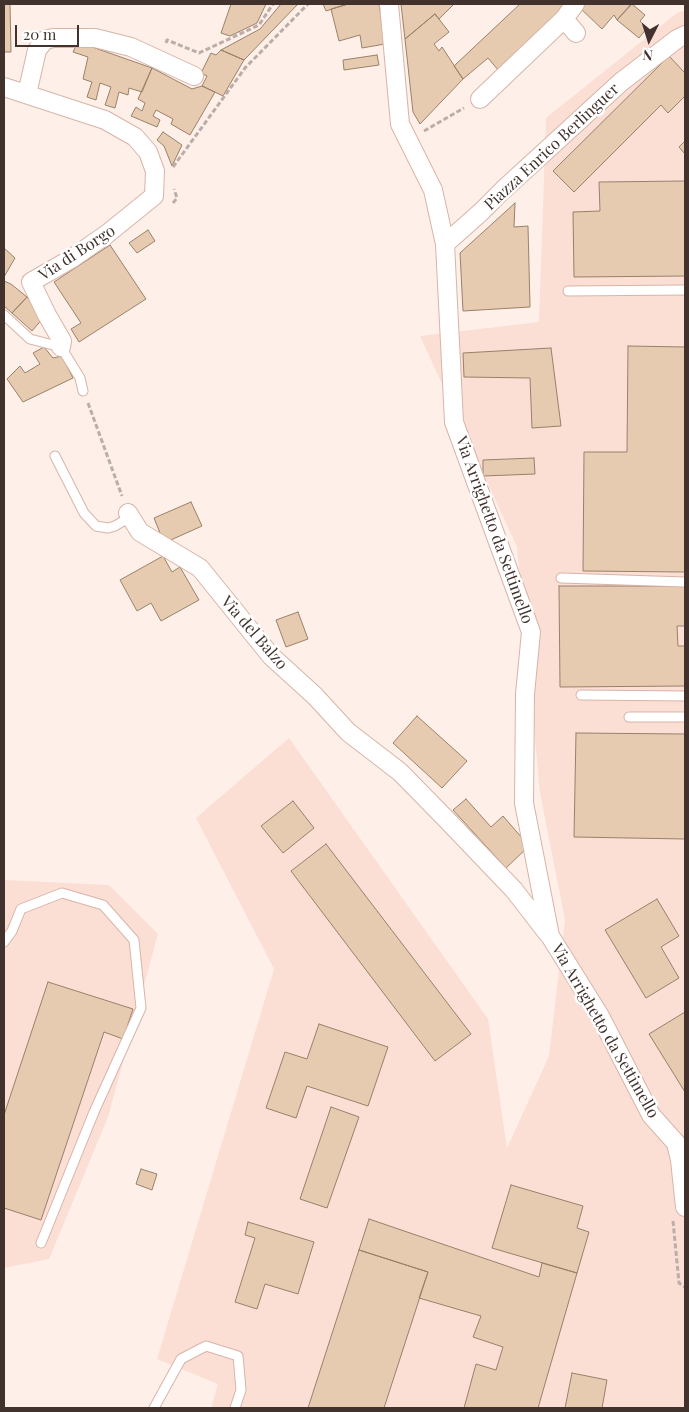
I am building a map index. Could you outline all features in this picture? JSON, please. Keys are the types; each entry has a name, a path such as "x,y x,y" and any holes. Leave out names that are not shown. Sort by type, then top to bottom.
{"street":[{"name":"Via Arrighetto da Settimello","path":"389,4 400,124 433,190 445,244 454,422 531,632 525,694 524,803 550,936 600,1016 651,1115 676,1143 680,1160 685,1207"},
{"path":"480,98 570,26 575,4"},
{"name":"Piazza Enrico Berlinguer","path":"445,244 617,86 677,39 685,35"},
{"path":"4,87 28,94 37,50 45,40 53,38 95,38 131,47 194,76"},
{"name":"Via di Borgo","path":"28,94 105,120 135,137 148,152 155,171 154,196 107,234 71,259 31,282 62,340 61,347"},
{"name":"Via del Balzo","path":"129,515 140,532 200,568 271,656 315,696 348,732 400,772 514,890 550,936"}],"lane":[{"path":"568,292 685,290"},
{"path":"4,314 30,339 61,347 80,378 83,391"},
{"path":"55,456 84,513 96,526 108,528 115,526 129,515"},
{"path":"561,578 685,582"},
{"path":"581,694 685,696"},
{"path":"629,717 685,717"},
{"path":"4,942 12,931 21,909 62,894 103,905 134,940 141,1008 94,1112 40,1244"},
{"path":"154,1408 181,1359 206,1346 238,1356 241,1390 234,1408"}],"path":[{"path":"160,60 167,40 199,53 259,25 273,4"},
{"path":"169,173 245,68 308,4"},
{"path":"408,140 480,98"},
{"path":"168,206 177,198 171,184"},
{"path":"83,391 129,515"}],"shaded area":[{"path":"685,10 685,1408 211,1408 218,1384 157,1359 274,969 196,818 289,738 488,1019 507,1148 549,1056 565,920 540,793 517,547 420,336 539,322 546,118 677,13"},
{"path":"4,880 109,885 158,934 108,1117 49,1259 4,1268"}],"building":[{"path":"4,4 10,4 11,52 4,52"},
{"path":"231,4 266,4 257,23 230,36 221,33"},
{"path":"281,4 298,4 244,60 221,50 260,29"},
{"path":"323,4 348,4 326,11"},
{"path":"348,4 379,4 385,44 362,48 360,35 339,41 331,9"},
{"path":"401,4 454,4 439,19 435,14 405,39"},
{"path":"520,4 566,4 499,71 488,58 463,79 454,66"},
{"path":"582,4 631,4 617,20 614,15 602,29 579,7"},
{"path":"632,4 645,15 640,21 647,28 639,38 617,20"},
{"path":"435,14 449,32 434,44 439,51 442,47 463,79 420,124 413,112 405,39"},
{"path":"78,42 152,68 142,92 129,88 128,95 119,92 115,108 105,105 111,87 100,83 96,100 87,97 92,82 83,79 88,57 73,52"},
{"path":"221,50 244,60 223,96 202,86 207,76 201,73 211,53 216,55"},
{"path":"377,55 379,65 344,70 343,60"},
{"path":"669,56 685,73 685,96 668,113 661,105 574,192 553,171"},
{"path":"152,68 192,89 202,86 215,92 190,135 171,124 173,119 156,110 153,116 160,120 157,127 131,116 136,107 142,111 145,103 138,99"},
{"path":"163,132 182,145 172,166 164,146 157,140"},
{"path":"685,141 685,154 679,147"},
{"path":"685,181 685,276 574,277 573,212 600,211 599,182"},
{"path":"515,203 514,227 528,226 530,307 463,311 460,253"},
{"path":"148,230 155,241 137,253 129,243"},
{"path":"110,245 146,299 79,342 71,329 81,323 54,282"},
{"path":"4,248 15,258 4,277"},
{"path":"4,281 11,284 27,297 12,313 4,306"},
{"path":"27,297 44,317 32,331 12,313"},
{"path":"628,346 685,347 685,572 583,571 584,452 627,452"},
{"path":"44,347 53,358 62,356 73,378 23,402 7,379 20,366 25,373 40,364 33,353"},
{"path":"551,348 561,426 532,428 530,378 464,377 463,353"},
{"path":"534,458 535,474 483,476 483,460"},
{"path":"191,502 202,526 164,543 154,518"},
{"path":"163,556 172,572 180,567 199,600 161,621 151,603 137,611 120,580"},
{"path":"559,586 685,586 685,626 677,626 678,646 685,646 685,686 560,687"},
{"path":"298,612 308,639 286,647 276,620"},
{"path":"417,716 467,761 442,788 393,743"},
{"path":"576,733 685,734 685,839 574,837"},
{"path":"466,799 491,827 503,816 529,846 506,868 453,810"},
{"path":"293,801 314,828 283,853 261,826"},
{"path":"326,844 471,1034 435,1061 291,871"},
{"path":"657,899 679,936 661,947 679,978 646,998 605,930"},
{"path":"48,982 133,1009 123,1039 104,1032 41,1220 4,1208 4,1115"},
{"path":"685,1012 685,1092 649,1034"},
{"path":"319,1024 388,1047 368,1106 307,1086 296,1118 266,1108 285,1052 307,1059"},
{"path":"331,1107 359,1117 327,1208 300,1199"},
{"path":"141,1169 157,1174 152,1190 136,1184"},
{"path":"511,1185 583,1206 577,1228 589,1232 577,1273 492,1248"},
{"path":"369,1219 539,1277 542,1263 577,1273 538,1408 464,1408 476,1364 496,1370 503,1347 473,1337 481,1316 419,1298 428,1272 359,1250"},
{"path":"248,1222 314,1242 298,1294 265,1284 257,1309 235,1302 255,1238 245,1235"},
{"path":"359,1250 428,1272 384,1408 308,1408"},
{"path":"572,1373 607,1380 602,1408 565,1408"}]}
